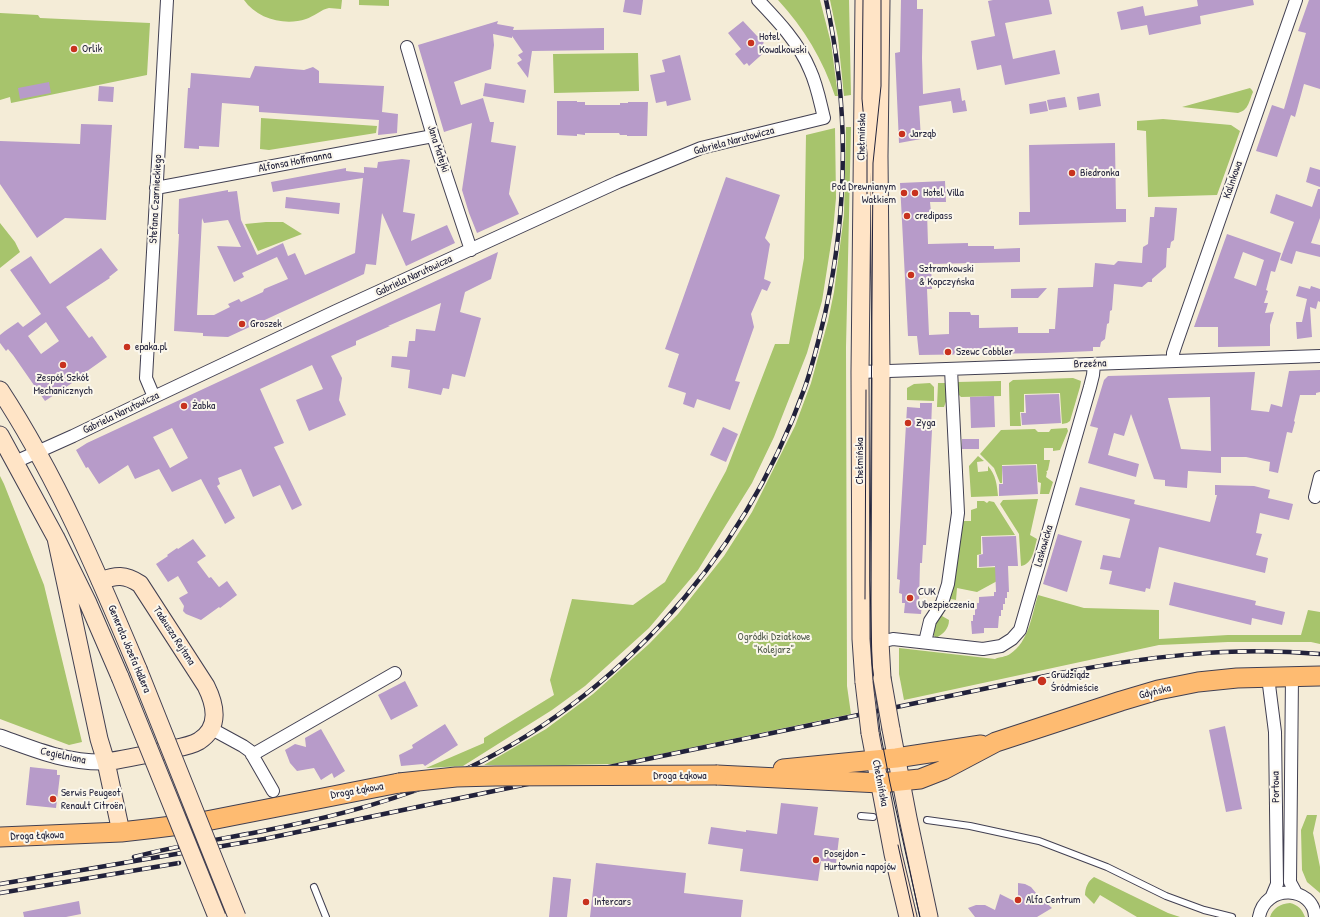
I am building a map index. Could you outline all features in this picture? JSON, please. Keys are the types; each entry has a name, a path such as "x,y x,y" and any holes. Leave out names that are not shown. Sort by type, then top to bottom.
{"main road":[{"name":"Chełmińska","path":"864,0 860,372 861,619 864,682 875,761 893,854 908,917"},
{"name":"Chełmińska","path":"881,0 879,163 882,371 880,642 882,678 900,782 929,917"},
{"name":"Generała Józefa Hallera","path":"0,390 37,452 100,580 138,669 237,917"},
{"name":"Generała Józefa Hallera","path":"0,435 56,538 88,603 120,677 217,917"},
{"path":"56,538 99,739 106,762 121,832"},
{"name":"Tadeusza Rejtana","path":"100,580 114,576 123,577 140,584 212,696 215,708 214,718 210,728"},
{"name":"Gdyńska","path":"875,761 996,742 1158,690 1198,682 1237,678 1320,676"},
{"path":"106,762 134,758 188,745 199,741 210,728"},
{"name":"Gdyńska","path":"900,782 920,778 942,770 996,742"},
{"name":"Droga Łąkowa","path":"717,775 875,761"},
{"name":"Chełmińska","path":"908,818 912,798 917,790 942,770"},
{"name":"Droga Łąkowa","path":"0,837 121,832 196,823 399,783 456,777 717,775 880,783 900,782"}],"street":[{"name":"Stefana Czarnieckiego","path":"154,396 146,378 166,0"},
{"name":"Gabriela Narutowicza","path":"15,462 73,436 154,396 618,182 701,148 824,118 812,76 804,57 793,40 758,0"},
{"name":"Kalinkowa","path":"1173,361 1173,353 1176,344 1296,0"},
{"name":"Jana Matejki","path":"407,47 433,136 471,250"},
{"name":"Alfonsa Hoffmanna","path":"156,188 433,136"},
{"name":"Brzeźna","path":"860,372 1320,356"},
{"name":"Laskowicka","path":"880,642 893,639 983,649 1001,646 1012,639 1020,630 1090,387 1094,364"},
{"path":"925,642 930,621 942,604 948,584 958,513 951,369"},
{"path":"1315,497 1320,478"},
{"path":"252,755 395,673"},
{"name":"Portowa","path":"1292,676 1290,882 1296,893"},
{"name":"Portowa","path":"1268,677 1275,732 1276,754 1277,884 1272,896"},
{"path":"210,728 250,751 273,791"},
{"name":"Cegielniana","path":"0,736 41,752 78,762 106,762"},
{"path":"1259,917 1263,906 1272,896 1281,893 1296,893 1315,905 1315,917"}],"lane":[{"path":"1276,754 1291,754"},
{"path":"1276,793 1290,793"},
{"path":"861,816 873,817"},
{"path":"927,820 970,826 1039,841 1107,867 1166,896 1204,910 1232,917"},
{"path":"314,887 326,917"}],"green space":[{"path":"244,0 342,0 341,9 329,8 312,17 289,22 264,16 256,12"},
{"path":"359,0 389,0 389,6 359,5"},
{"path":"778,0 820,0 831,43 838,96 835,96 825,70 812,45"},
{"path":"830,0 849,0 851,95 844,96 838,38"},
{"name":"Orlik","path":"0,13 38,15 40,18 150,23 147,75 11,103 10,97 0,100"},
{"path":"638,53 639,91 554,93 553,54"},
{"path":"1250,88 1253,92 1247,107 1242,112 1238,113 1182,107"},
{"path":"261,118 377,126 376,133 269,150 260,149"},
{"path":"1163,119 1231,125 1240,131 1217,195 1148,197 1146,131 1137,130 1137,121"},
{"name":"Ogródki Działkowe \"Kolejarz\"","path":"846,127 851,127 846,347 847,686 851,714 613,764 484,765 546,729 593,694 649,644 678,614 724,556 752,512 795,426 811,383 828,321 834,292 844,215"},
{"path":"835,128 836,198 833,231 822,301 807,353 774,437 752,483 698,570 649,628 585,686 552,710 463,766 426,768 484,743 484,738 554,695 550,680 572,599 633,605 665,582 726,471 775,344 789,344 804,258 806,135"},
{"path":"283,222 302,234 258,251 245,224"},
{"path":"0,223 15,242 20,252 0,268"},
{"path":"1073,378 1081,381 1070,421 1062,424 1060,393 1024,394 1024,412 1020,412 1021,426 1010,426 1009,383 1013,380"},
{"path":"1001,381 1001,396 961,397 957,393 957,382"},
{"path":"930,383 934,387 934,401 907,400 907,388 914,384"},
{"path":"938,383 948,383 949,393 944,407 937,407"},
{"path":"1067,428 1068,431 1060,450 1053,451 1053,448 1044,448 1044,460 1050,460 1046,477 1053,482 1049,494 1040,494 1041,483 1038,482 1037,464 1002,465 1002,483 1000,483 994,468 980,454 1001,430 1035,429 1038,432 1049,432 1051,429"},
{"path":"978,456 984,461 977,462 978,472 988,471 988,466 991,469 997,484 998,496 971,497 969,466"},
{"path":"0,476 44,585 82,742 69,745 0,719"},
{"path":"1038,499 1030,535 1037,539 1034,551 1031,559 1025,565 1021,566 1019,534 1000,504 1003,500"},
{"path":"977,501 984,501 987,503 989,501 994,502 1015,535 981,536 981,554 977,555 977,568 998,567 999,580 977,592 957,588 956,600 951,599 942,616 949,620 947,629 936,638 931,632 954,573 960,545 960,525 964,521 971,521 971,510 977,508"},
{"path":"1038,595 1084,608 1159,610 1159,639 1228,635 1301,635 1308,610 1320,612 1320,644 1311,642 1228,642 1159,645 904,700 899,674 899,648 995,659 1007,656 1016,649 1026,635"},
{"path":"1307,815 1317,815 1313,833 1320,867 1320,893 1307,882 1302,870 1301,830"},
{"path":"1094,877 1168,913 1180,917 1137,917 1100,895 1094,904 1085,895 1087,885"},
{"path":"1290,903 1299,908 1305,917 1270,917 1277,907"}],"building":[{"path":"625,0 643,0 641,15 623,12"},
{"path":"901,0 917,0 917,9 923,9 923,94 960,88 962,101 965,100 967,111 953,113 951,101 919,106 921,139 899,143 895,53 900,52"},
{"path":"1049,0 1052,14 1005,23 1013,59 1055,50 1060,74 1005,85 1001,65 977,70 971,41 995,36 988,1"},
{"path":"1197,0 1253,0 1254,5 1200,16 1201,24 1149,35 1147,25 1121,30 1117,12 1143,6 1145,16 1198,6"},
{"path":"1309,0 1320,0 1320,89 1304,84 1295,117 1291,115 1277,157 1256,151 1272,105 1284,109 1306,33 1298,31"},
{"path":"498,21 497,24 514,27 513,30 604,28 604,50 532,51 528,78 517,63 522,60 518,55 523,52 512,36 512,38 493,34 494,45 491,69 454,82 461,105 483,98 490,122 494,122 491,142 516,146 509,194 519,214 477,233 462,190 472,123 444,132 418,45"},
{"name":"Hotel Kowalkowski","path":"743,21 757,36 761,36 764,40 763,45 768,49 749,66 747,63 744,65 735,54 741,49 728,33"},
{"path":"680,55 691,100 667,106 666,101 656,103 650,75 665,72 662,60"},
{"path":"255,66 304,70 313,67 319,71 319,83 384,86 382,112 398,114 397,133 378,135 379,120 259,112 259,106 222,103 219,147 199,146 199,149 184,148 188,88 190,88 191,73 250,78"},
{"path":"49,82 51,93 20,99 18,88"},
{"path":"485,83 526,90 524,103 483,96"},
{"path":"99,86 114,87 113,102 98,101"},
{"path":"1099,93 1101,106 1079,110 1077,97"},
{"path":"1065,97 1067,107 1049,110 1047,100"},
{"path":"557,101 585,102 585,105 620,105 620,103 628,102 648,102 647,136 627,136 620,135 619,133 585,133 585,135 577,134 577,136 557,135"},
{"path":"1046,101 1048,111 1030,114 1029,104"},
{"path":"81,124 112,125 106,220 65,218 37,238 0,184 0,141 80,144"},
{"name":"Biedronka","path":"1115,143 1116,209 1126,209 1126,222 1019,225 1019,212 1030,212 1029,145"},
{"path":"402,159 410,160 403,212 415,214 411,241 447,225 455,243 406,266 382,213 376,265 366,264 364,274 228,337 203,336 203,333 174,331 179,234 179,199 228,190 228,192 237,191 241,220 257,255 283,243 288,256 295,253 305,275 355,253 363,178 273,192 271,182 346,168 346,171 364,173 364,167 377,168 378,162","holes":["202,218 204,223 228,220 241,247 217,246 234,282 244,277 242,273 277,257 288,279 264,289 263,292 241,302 239,299 228,304 230,307 214,315 197,315"]},
{"path":"1310,167 1320,170 1320,187 1306,182"},
{"path":"726,177 780,195 765,238 770,244 764,279 771,282 767,291 762,289 751,314 754,327 735,381 740,382 730,410 697,399 694,408 683,404 686,393 668,387 679,354 665,349"},
{"path":"945,181 946,202 930,202 931,212 927,212 928,244 968,243 968,246 994,246 994,249 1020,248 1020,262 931,264 932,289 927,289 929,335 949,334 949,312 970,312 971,315 979,315 979,328 1018,327 1018,333 1049,333 1049,329 1055,329 1058,288 1093,287 1095,263 1114,265 1118,261 1142,263 1143,247 1148,244 1150,217 1154,217 1155,207 1177,208 1174,240 1171,242 1170,248 1167,248 1166,267 1152,279 1152,282 1148,282 1142,287 1114,284 1112,310 1110,311 1105,339 1101,342 1100,347 1093,347 1093,351 919,355 917,336 908,336 900,183"},
{"path":"1318,189 1320,189 1320,218 1311,243 1320,245 1320,257 1296,251 1292,264 1280,260 1294,222 1270,213 1276,194 1312,207"},
{"path":"286,197 340,203 339,214 285,208"},
{"path":"1227,234 1281,253 1275,272 1271,271 1266,290 1268,291 1264,303 1268,303 1265,313 1274,312 1270,325 1270,346 1218,347 1218,327 1194,327","holes":["1243,252 1264,260 1256,286 1234,278"]},
{"path":"101,248 118,270 109,277 110,278 66,307 89,338 92,336 107,357 83,374 84,375 45,401 13,355 8,349 6,351 0,343 0,335 18,322 23,327 41,314 10,270 31,256 50,284","holes":["46,322 59,341 41,354 28,336"]},
{"path":"498,252 491,279 465,292 460,312 481,318 465,377 452,374 449,389 443,388 441,395 408,388 410,370 391,367 392,356 407,357 409,341 415,341 416,329 435,331 441,303 356,341 356,345 331,356 342,378 339,400 346,415 309,431 296,400 323,389 312,365 260,389 284,443 274,447 302,505 292,510 280,485 253,497 241,469 218,478 220,484 217,486 235,518 225,524 201,479 172,492 159,469 135,479 128,465 99,484 88,467 86,468 76,450 87,443","holes":["172,428 188,458 170,468 153,437"]},
{"path":"1299,286 1310,289 1311,286 1320,289 1320,302 1318,301 1316,309 1310,307 1312,337 1297,339 1296,322 1302,322 1307,299 1296,296"},
{"path":"1047,288 1038,298 1011,298 1011,289"},
{"path":"1320,370 1320,392 1316,393 1316,395 1300,395 1292,433 1287,432 1278,473 1269,471 1270,462 1246,457 1221,457 1221,473 1188,471 1187,488 1165,486 1165,480 1154,479 1131,414 1124,436 1114,433 1108,455 1139,464 1136,477 1088,463 1098,428 1090,426 1104,380 1108,376 1255,372 1251,410 1269,412 1271,404 1282,407 1289,371","holes":["1210,397 1211,451 1181,449 1168,398"]},
{"path":"1059,394 1061,423 1022,425 1021,413 1026,413 1025,395"},
{"path":"994,396 995,427 971,428 970,397"},
{"path":"920,403 932,403 926,545 923,545 922,563 920,563 919,603 922,603 921,614 904,613 905,603 902,603 902,594 899,593 900,580 897,579 907,407 920,408"},
{"path":"723,427 738,434 726,462 710,455"},
{"path":"962,439 979,439 979,449 962,449"},
{"path":"1036,465 1038,494 999,496 999,484 1003,484 1002,466"},
{"path":"1215,485 1254,486 1270,490 1268,498 1293,504 1289,520 1260,513 1256,533 1262,534 1256,555 1268,558 1265,573 1159,547 1150,589 1146,588 1145,592 1109,584 1112,571 1100,569 1103,555 1120,558 1130,519 1075,505 1080,487 1135,500 1134,504 1210,522 1217,495 1215,495"},
{"path":"1058,534 1082,541 1067,592 1043,584"},
{"path":"1016,536 1018,566 1008,566 1009,592 1007,592 1007,598 1005,598 1005,604 1003,604 1003,610 1001,610 1001,616 999,616 998,628 984,628 984,633 972,634 971,621 973,621 973,615 975,615 975,609 977,609 977,603 979,603 979,597 994,596 994,592 996,592 995,566 979,567 979,555 983,554 982,537"},
{"path":"193,539 206,556 197,562 209,578 211,577 219,587 227,581 237,595 201,620 186,614 183,611 184,606 179,598 188,593 178,576 168,582 156,564 177,548 178,549"},
{"path":"1174,582 1256,601 1255,605 1285,612 1282,625 1252,618 1251,625 1169,605"},
{"path":"405,681 418,706 391,720 378,695"},
{"path":"445,724 458,745 425,766 423,764 401,766 399,755 413,748 412,745"},
{"path":"1225,726 1242,809 1226,812 1209,730"},
{"path":"321,729 345,771 334,778 332,773 321,780 314,768 297,771 290,763 285,750 295,744 306,747 305,738"},
{"path":"30,767 57,770 57,775 60,775 56,808 26,805"},
{"path":"781,803 818,807 814,835 839,838 836,863 821,861 818,881 740,871 743,849 708,844 711,827 746,832 746,830 777,834"},
{"path":"596,863 686,873 684,893 743,900 741,917 590,917"},
{"path":"553,877 571,879 567,917 549,917"},
{"name":"Alfa Centrum","path":"1018,883 1031,887 1036,893 1038,900 1042,899 1052,908 1037,917 975,917 968,908 976,905 985,905 995,910 1000,894 1018,903"},
{"path":"79,901 81,914 66,917 24,917 23,912"}],"tram line":[{"path":"863,0 862,99 867,154 867,194"},
{"path":"881,0 881,86 873,163 870,580 872,663 880,731 920,917"},
{"path":"865,599 866,390"},
{"path":"898,845 914,917"}],"railway":[{"path":"134,857 180,846 303,823 348,812 392,799 435,783 498,753 557,716 611,672 661,624 706,571 745,513 778,452 805,387 825,314 833,275 838,236 843,157 839,78 834,39 826,0"},
{"path":"0,884 264,839 1088,668 1154,658 1219,652 1252,651 1320,654"},
{"path":"0,893 179,863"}],"place":[{"name":"Hotel Kowalkowski","path":"751,43"},
{"name":"Orlik","path":"74,49"},
{"name":"Jarząb","path":"902,134"},
{"name":"Biedronka","path":"1072,173"},
{"name":"Pod Drewnianym Wałkiem","path":"904,193"},
{"name":"Hotel Villa","path":"915,193"},
{"name":"credipass","path":"907,216"},
{"name":"Sztramkowski & Kopczyńska","path":"911,275"},
{"name":"Groszek","path":"242,324"},
{"name":"epaka.pl","path":"127,347"},
{"name":"Szewc Cobbler","path":"948,352"},
{"name":"Zespół Szkół Mechanicznych","path":"63,365"},
{"name":"Żabka","path":"184,406"},
{"name":"Zyga","path":"908,423"},
{"name":"CUK Ubezpieczenia","path":"910,598"},
{"name":"Grudziądz Śródmieście","path":"1042,681"},
{"name":"Serwis Peugeot Renault Citroën","path":"53,799"},
{"name":"Posejdon - Hurtownia napojów","path":"816,860"},
{"name":"Alfa Centrum","path":"1018,900"},
{"name":"Intercars","path":"586,902"}]}
